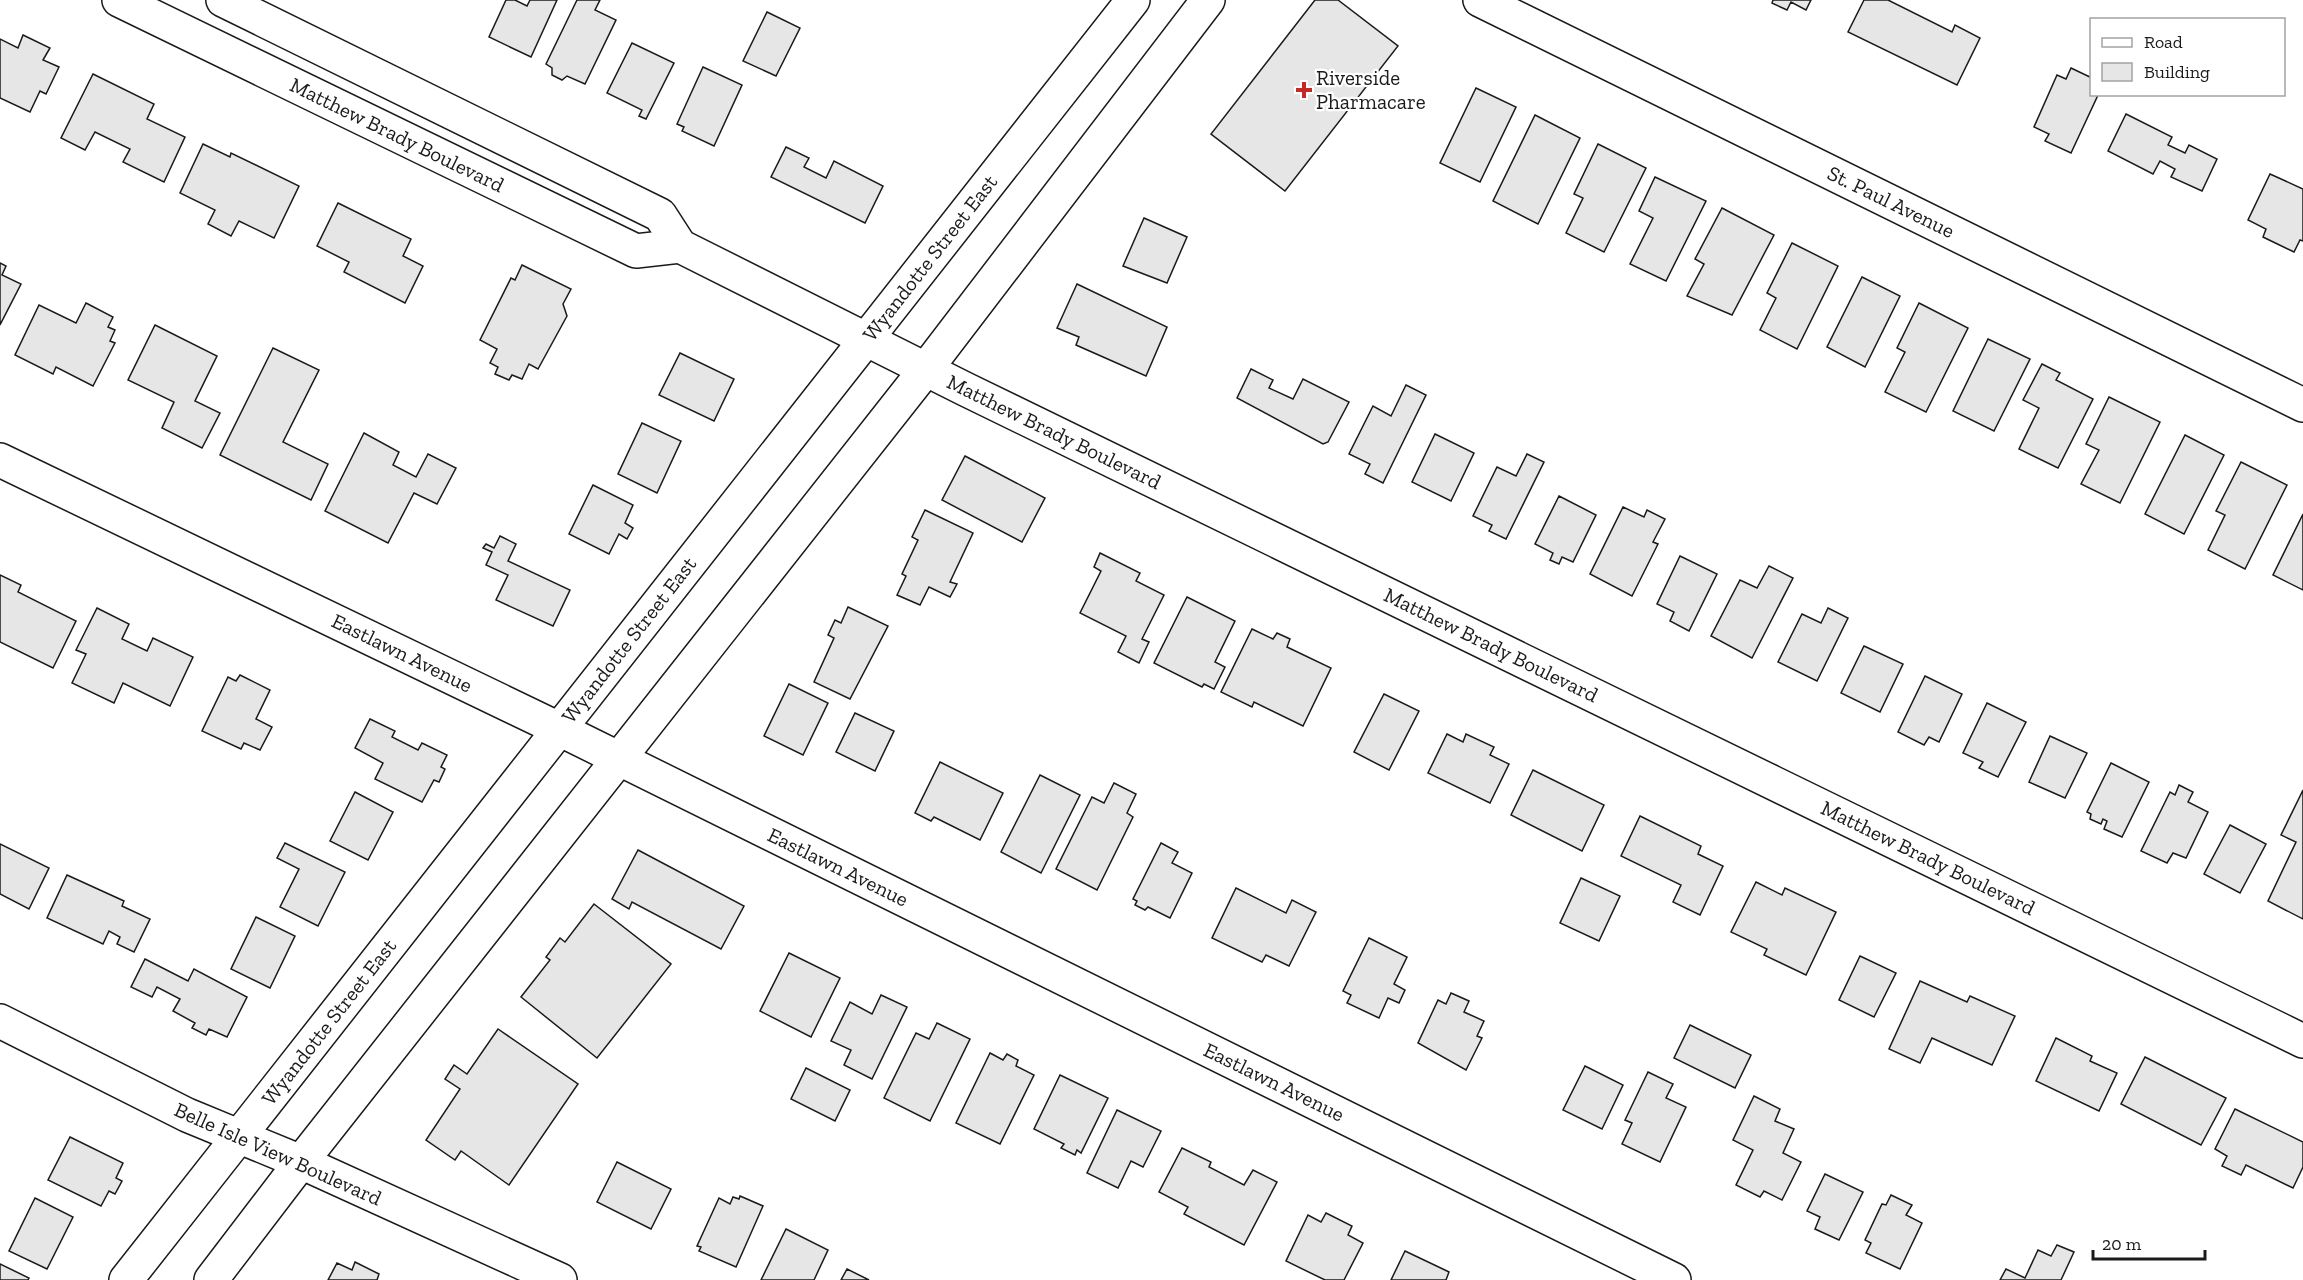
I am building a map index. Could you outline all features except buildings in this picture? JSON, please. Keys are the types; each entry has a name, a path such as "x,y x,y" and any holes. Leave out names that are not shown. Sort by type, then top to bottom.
{"street":[{"name":"Matthew Brady Boulevard","path":"118,0 636,251 680,246"},
{"name":"Matthew Brady Boulevard","path":"223,0 660,215 680,246 926,369 2303,1041"},
{"name":"Wyandotte Street East","path":"126,1280 1133,0"},
{"path":"211,1280 301,1162 926,369 1208,0"},
{"name":"St. Paul Avenue","path":"1480,0 2303,405"},
{"name":"Eastlawn Avenue","path":"0,460 559,729 1674,1280"},
{"name":"Belle Isle View Boulevard","path":"0,1021 186,1115 301,1162 560,1280"}],"place":[{"name":"Riverside Pharmacare","path":"1304,90"}]}
